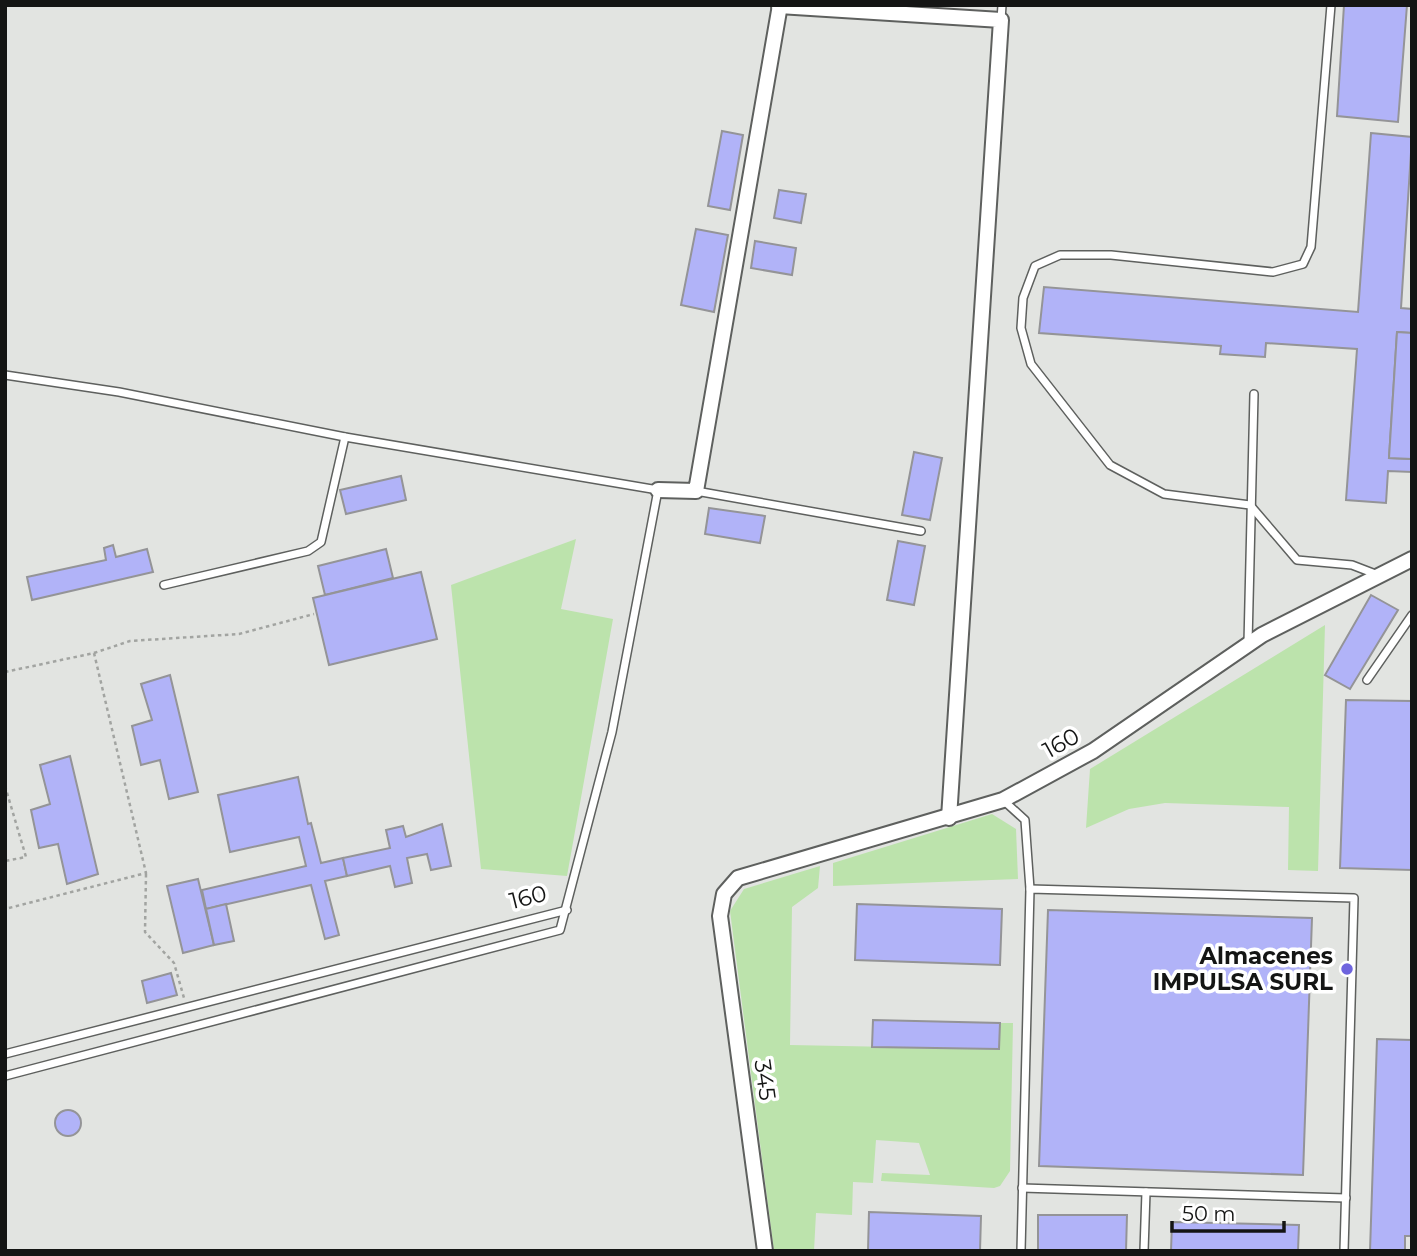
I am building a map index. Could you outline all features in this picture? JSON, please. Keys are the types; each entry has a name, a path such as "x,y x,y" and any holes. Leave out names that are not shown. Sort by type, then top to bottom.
{"street":[{"path":"658,490 696,491 779,6 1002,12 949,818"},
{"name":"160","path":"720,916 724,894 738,878 1003,800 1093,751 1248,643 1412,559"},
{"name":"345","path":"720,916 765,1251"}],"lane":[{"path":"1331,5 1311,247 1303,264 1273,272 1111,255 1060,255 1035,266 1023,298 1021,328 1031,364 1110,465 1164,494 1250,505 1297,560 1352,565 1378,575"},
{"path":"5,375 119,392 345,436 658,490 612,732 567,910"},
{"path":"1248,643 1254,394"},
{"path":"164,585 308,551 321,542 345,436"},
{"path":"696,491 921,531"},
{"path":"1367,680 1412,615"},
{"path":"1003,800 1025,820 1030,889 1021,1251"},
{"path":"1030,889 1354,898 1345,1251"},
{"name":"160","path":"5,1054 567,910"},
{"name":"160","path":"5,1076 560,930 567,910"},
{"path":"1023,1188 1346,1198"},
{"path":"1144,1251 1146,1192"}],"path":[{"path":"5,672 94,653 130,641 239,634 314,614"},
{"path":"94,653 146,873 145,932 174,963 187,1008"},
{"path":"5,786 26,857 5,861"},
{"path":"5,909 146,873"}],"green space":[{"path":"576,539 561,609 613,619 567,876 481,869 451,585"},
{"path":"1325,625 1318,871 1288,870 1289,807 1165,803 1129,809 1086,828 1090,769"},
{"path":"992,814 1016,829 1018,879 833,886 833,863"},
{"path":"820,866 818,888 792,907 790,1045 998,1049 1000,1023 1013,1023 1010,1171 1000,1186 994,1188 881,1181 882,1173 930,1175 919,1143 876,1140 873,1183 853,1182 852,1215 816,1213 814,1251 774,1251 730,911 744,889"}],"building":[{"path":"1344,5 1407,5 1398,122 1337,116"},
{"path":"722,131 743,135 730,210 708,206"},
{"path":"1371,133 1412,137 1401,308 1412,309 1412,333 1397,332 1389,458 1412,459 1412,472 1388,471 1386,503 1346,500 1357,349 1266,343 1265,357 1220,354 1221,346 1039,333 1044,287 1358,312"},
{"path":"779,190 806,194 801,223 774,218"},
{"path":"696,229 728,235 714,312 681,305"},
{"path":"755,241 796,248 792,275 751,268"},
{"path":"1397,332 1412,333 1412,459 1389,458"},
{"path":"914,452 942,458 930,520 902,515"},
{"path":"401,476 406,500 346,514 340,490"},
{"path":"709,508 765,516 760,543 705,534"},
{"path":"898,541 925,546 914,605 887,600"},
{"path":"113,545 116,557 147,549 153,572 32,600 27,577 106,560 104,548"},
{"path":"386,549 393,578 325,595 318,566"},
{"path":"421,572 437,639 329,665 313,598"},
{"path":"1371,595 1398,610 1350,689 1325,675"},
{"path":"170,675 198,792 169,799 160,760 141,765 132,726 152,720 141,684"},
{"path":"1346,700 1412,701 1412,870 1340,868"},
{"path":"70,756 98,874 67,884 58,844 39,848 31,810 50,804 40,765"},
{"path":"298,777 308,824 311,823 321,863 343,858 347,876 325,881 339,935 325,939 311,885 206,909 202,890 306,866 299,837 230,852 218,795"},
{"path":"442,824 451,866 431,870 427,854 407,858 412,883 395,887 390,866 347,876 343,858 390,848 386,830 403,826 406,837"},
{"path":"198,879 214,945 183,953 167,886"},
{"path":"226,904 234,941 214,945 206,909"},
{"path":"857,904 1002,909 1000,965 855,960"},
{"path":"1048,910 1312,918 1303,1175 1039,1166"},
{"path":"171,973 177,995 147,1003 142,981"},
{"path":"873,1020 1000,1023 999,1049 872,1047"},
{"path":"1377,1039 1412,1040 1412,1236 1405,1236 1405,1251 1370,1251"},
{"path":"68,1110 77,1114 81,1123 77,1132 68,1136 59,1132 55,1123 59,1114"},
{"path":"869,1212 981,1216 980,1251 868,1251"},
{"path":"1038,1215 1127,1215 1126,1251 1038,1251"},
{"path":"1172,1222 1299,1225 1298,1251 1171,1251"}],"place":[{"name":"Almacenes IMPULSA SURL","path":"1347,969"}]}
